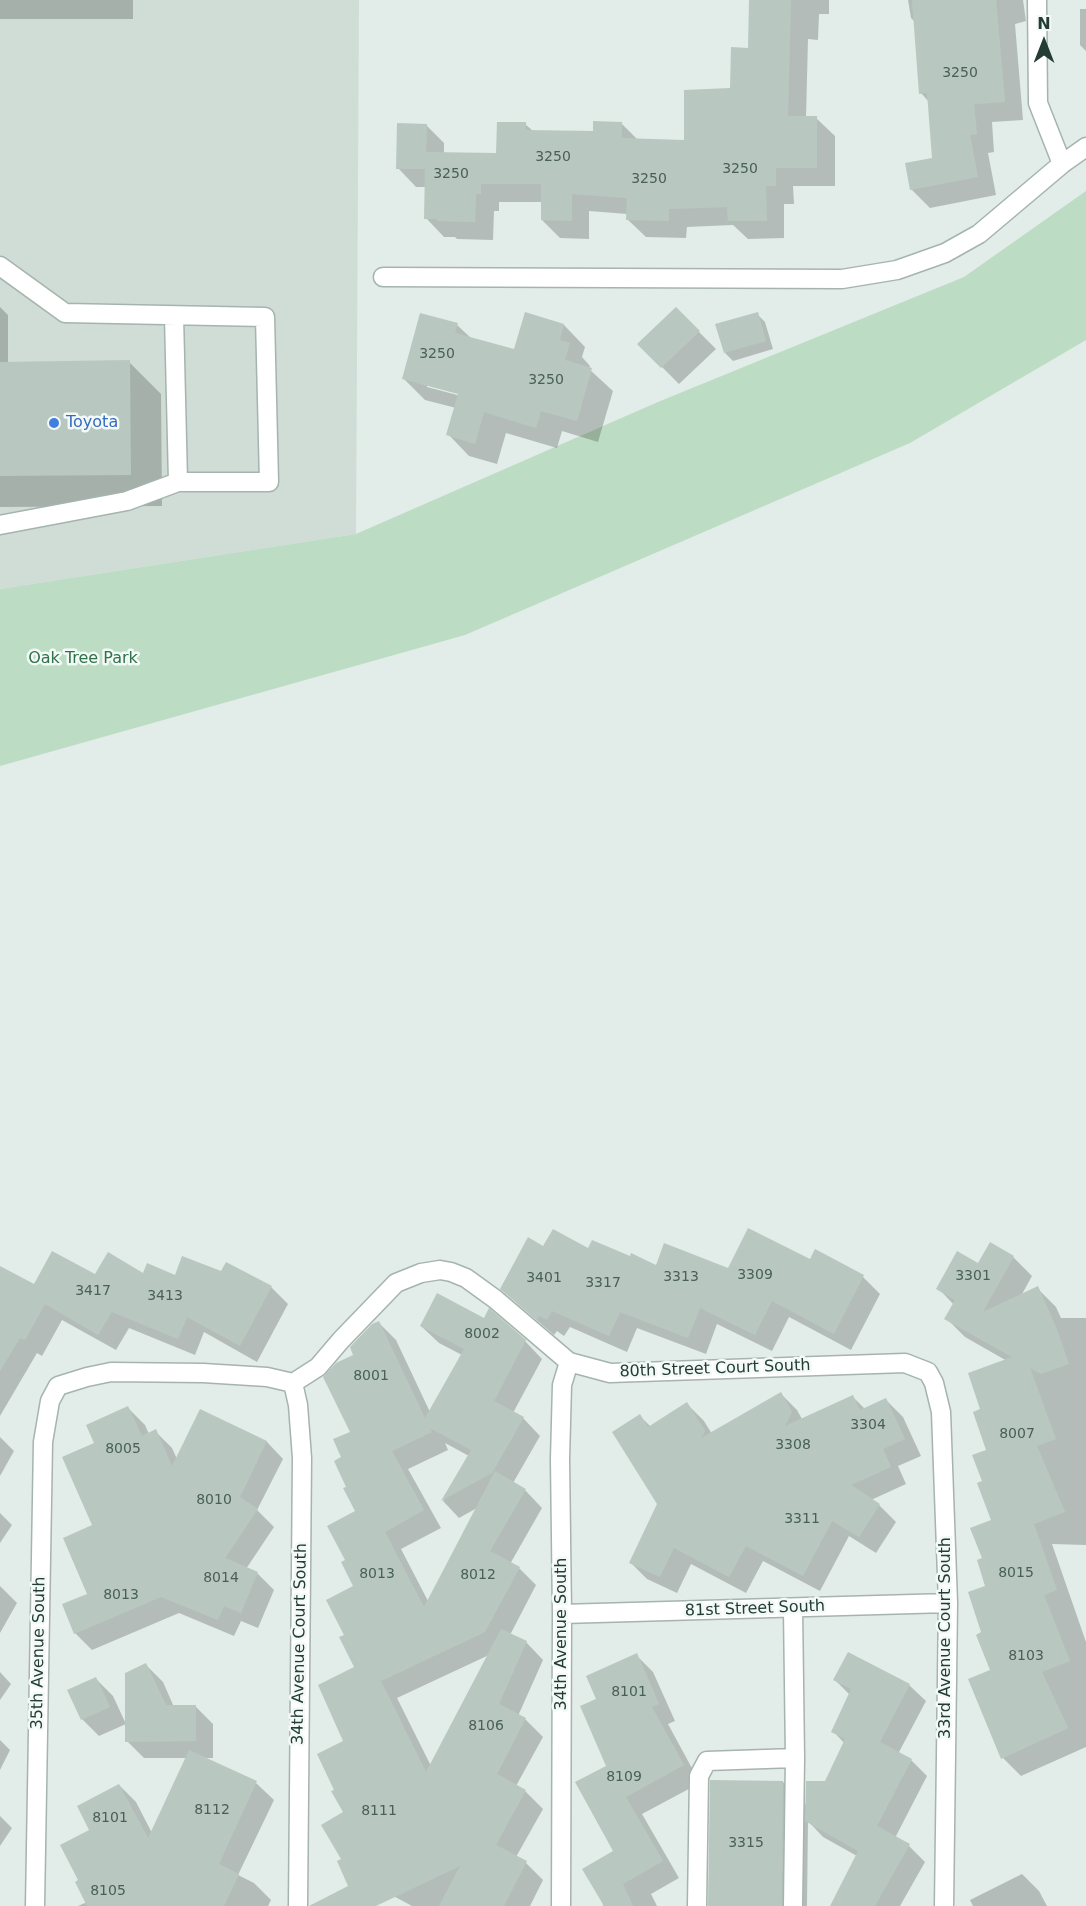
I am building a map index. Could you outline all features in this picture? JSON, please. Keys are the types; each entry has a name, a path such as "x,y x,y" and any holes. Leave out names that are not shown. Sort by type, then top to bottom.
{"street":[{"path":"1037,0 1038,103 1062,164"},
{"path":"383,277 842,279 897,270 945,253 979,234 1062,164 1086,147"},
{"path":"0,267 65,313 265,317 269,482 178,482 127,501 0,525"},
{"path":"174,316 178,482"},
{"name":"80th Street Court South","path":"293,1383 318,1367 340,1340 396,1283 421,1273 440,1270 466,1278 495,1299 569,1362 610,1373 905,1364 928,1372"},
{"name":"34th Avenue South","path":"561,1906 560,1459 562,1385 569,1362"},
{"name":"35th Avenue South","path":"35,1906 43,1442 50,1401 58,1386 111,1372 203,1373 267,1377 293,1383"},
{"name":"33rd Avenue Court South","path":"928,1372 934,1383 941,1412 948,1603 944,1906"},
{"name":"34th Avenue Court South","path":"293,1383 298,1405 302,1458 298,1906"},
{"name":"81st Street South","path":"562,1614 948,1603"},
{"path":"793,1608 795,1758 793,1906"},
{"path":"697,1906 699,1776 707,1761 795,1758"}],"shaded area":[{"path":"0,0 359,0 356,534 0,589"}],"green space":[{"name":"Oak Tree Park","path":"1086,191 1086,340 910,443 465,635 0,766 0,589 356,534 658,402 964,277"}],"building":[{"path":"749,0 791,0 788,116 817,116 817,168 776,168 776,186 766,186 767,221 728,221 727,207 669,209 669,221 626,220 627,198 572,194 572,221 541,220 541,184 481,184 481,194 476,194 475,222 424,219 425,169 396,169 397,123 427,124 426,152 496,153 497,122 526,122 526,130 593,131 593,121 622,122 622,138 684,140 684,90 730,88 731,47 748,48"},
{"path":"912,0 996,0 1005,102 974,104 977,134 970,135 978,177 910,190 905,163 932,158 927,93 919,94"},
{"path":"676,307 700,331 661,368 637,344"},
{"path":"525,312 564,324 560,340 570,343 565,360 592,368 577,421 541,411 536,428 484,412 475,444 446,435 458,394 402,379 420,313 458,323 455,333 514,349"},
{"path":"758,312 766,341 724,353 715,324"},
{"name":"Toyota","path":"130,360 131,475 0,476 0,362"},
{"path":"748,1228 810,1259 815,1249 864,1275 834,1334 772,1301 755,1335 700,1308 688,1338 620,1312 609,1336 552,1311 547,1320 539,1316 537,1320 500,1289 528,1237 543,1246 553,1229 588,1248 592,1240 630,1256 631,1253 656,1265 664,1243 728,1268"},
{"path":"990,1242 1014,1256 983,1312 1038,1286 1069,1364 1041,1374 1030,1368 1056,1439 1037,1446 1065,1512 1034,1524 1057,1590 1044,1595 1070,1661 1042,1672 1068,1728 1001,1759 968,1679 990,1670 976,1635 981,1632 968,1592 985,1586 977,1560 982,1558 970,1528 991,1520 977,1483 982,1481 972,1455 986,1450 973,1412 980,1409 968,1373 1012,1357 944,1319 955,1300 936,1289 957,1251 978,1263"},
{"path":"52,1251 95,1274 108,1252 143,1273 147,1263 175,1275 182,1256 221,1271 226,1262 272,1286 240,1346 187,1317 178,1339 112,1312 98,1335 45,1304 25,1340 20,1338 0,1371 0,1266 34,1284"},
{"path":"437,1293 484,1318 489,1308 526,1340 494,1401 524,1417 492,1473 441,1501 471,1450 430,1428 432,1432 392,1451 424,1510 385,1532 424,1607 495,1471 526,1489 490,1551 520,1567 485,1632 381,1681 426,1772 501,1629 527,1641 499,1704 526,1718 497,1774 526,1790 496,1845 527,1861 504,1906 439,1906 460,1866 376,1906 309,1906 348,1886 337,1861 341,1859 321,1825 343,1812 331,1791 334,1790 317,1754 343,1741 318,1685 354,1667 339,1637 344,1635 326,1600 353,1586 341,1562 345,1560 327,1526 355,1511 343,1488 346,1487 334,1461 341,1457 333,1439 350,1432 323,1377 336,1363 353,1355 350,1347 372,1324 379,1321 425,1418 464,1349 420,1326"},
{"path":"781,1392 792,1412 785,1426 853,1395 860,1410 886,1398 905,1439 883,1449 891,1467 851,1485 880,1504 859,1537 832,1521 803,1576 746,1546 729,1577 674,1548 660,1577 629,1563 657,1504 612,1432 640,1414 648,1427 687,1402 705,1431 701,1438"},
{"path":"128,1406 142,1436 156,1429 172,1466 200,1409 267,1441 240,1497 258,1509 225,1558 258,1572 241,1613 224,1606 218,1620 161,1597 74,1634 62,1604 87,1594 63,1538 92,1525 62,1457 94,1443 86,1425"},
{"path":"848,1652 910,1684 880,1742 912,1759 877,1826 910,1844 875,1906 830,1906 858,1851 805,1821 806,1781 825,1781 845,1739 831,1732 851,1689 833,1680"},
{"path":"637,1653 659,1704 652,1707 684,1765 626,1797 663,1861 623,1884 633,1906 604,1906 582,1869 613,1851 575,1782 606,1766 580,1706 596,1699 586,1676"},
{"path":"146,1663 166,1705 196,1705 196,1741 125,1742 125,1673"},
{"path":"96,1677 110,1707 81,1720 67,1690"},
{"path":"189,1750 257,1781 219,1864 239,1874 224,1906 87,1906 75,1882 78,1880 60,1845 89,1830 77,1806 119,1784 148,1838"},
{"path":"710,1780 783,1781 782,1906 708,1906"}],"place":[{"name":"Toyota","path":"54,423"}]}
